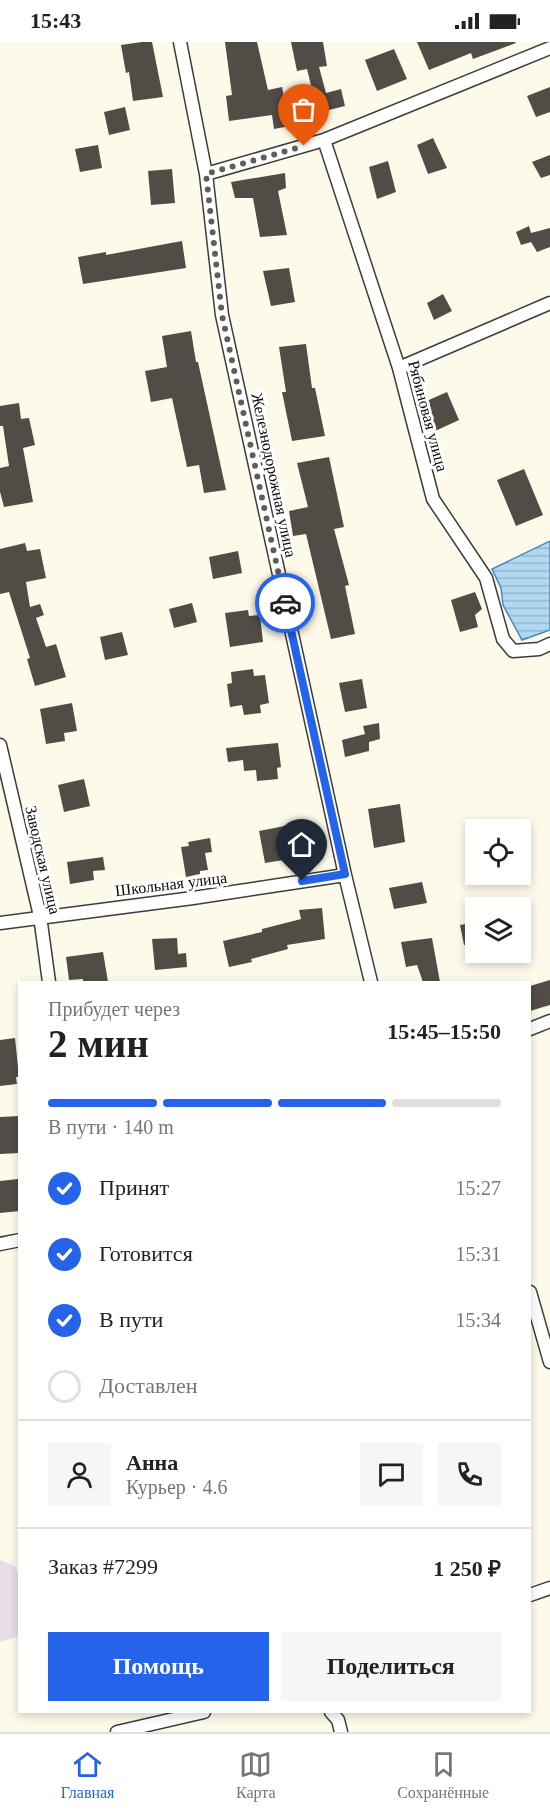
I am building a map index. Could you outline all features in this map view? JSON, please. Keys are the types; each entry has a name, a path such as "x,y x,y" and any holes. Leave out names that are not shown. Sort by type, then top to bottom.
{"street":[{"name":"Железнодорожная улица","path":"180,42 206,174 222,315 345,874 371,981"},
{"path":"206,174 324,140 550,48"},
{"name":"Рябиновая улица","path":"324,140 399,368 433,499 486,578 503,639 513,651 539,649 550,644"},
{"path":"399,368 550,303"},
{"name":"Заводская улица","path":"0,745 40,916 50,981"},
{"name":"Школьная улица","path":"0,923 40,916 193,898 345,874"},
{"path":"531,1029 550,1021"},
{"path":"0,1244 18,1240"},
{"path":"531,1296 550,1362"},
{"path":"531,1595 550,1588"},
{"path":"117,1732 200,1713"},
{"path":"332,1713 338,1720 341,1732"}],"shaded area":[{"path":"0,1560 15,1566 18,1574 18,1636 0,1642"}],"water":[{"path":"550,541 550,630 522,640 503,605 501,588 492,569"}],"building":[{"path":"152,42 163,97 133,101 129,72 126,73 121,45"},
{"path":"225,42 257,42 268,90 282,87 290,126 274,129 272,115 229,121 226,96 232,95"},
{"path":"291,42 323,42 327,66 319,67 326,93 341,89 345,106 329,110 325,96 314,98 307,69 297,71"},
{"path":"417,42 516,43 473,59 471,53 429,70"},
{"path":"394,49 407,79 377,91 365,60"},
{"path":"550,87 550,112 536,117 527,96"},
{"path":"125,107 130,130 109,135 104,112"},
{"path":"433,138 447,168 428,174 417,145"},
{"path":"98,145 102,168 80,172 75,149"},
{"path":"550,155 550,175 541,178 532,162"},
{"path":"388,161 396,192 377,199 369,167"},
{"path":"172,169 175,203 151,205 148,171"},
{"path":"285,173 286,188 278,191 287,235 260,237 253,198 235,198 231,182"},
{"path":"529,226 531,233 550,228 550,247 537,252 531,242 521,245 516,232"},
{"path":"182,241 186,268 83,284 78,257 106,252 106,255"},
{"path":"289,268 295,302 271,306 263,271"},
{"path":"443,294 452,311 434,320 427,303"},
{"path":"191,331 226,490 204,493 199,465 187,467 172,398 151,402 145,371 167,367 162,336"},
{"path":"306,344 312,388 315,388 325,436 292,441 282,392 286,392 279,347"},
{"path":"447,392 459,420 433,432 422,403"},
{"path":"19,403 21,419 29,418 35,445 23,448 33,502 4,507 0,492 0,468 9,466 3,426 0,426 0,406"},
{"path":"329,457 344,527 334,529 349,585 345,586 355,634 331,639 306,534 293,536 289,511 308,507 297,463"},
{"path":"524,469 543,515 516,526 497,480"},
{"path":"25,543 27,551 40,549 46,578 26,582 30,607 40,604 44,615 36,618 46,647 56,644 66,677 35,686 27,659 30,658 9,592 0,594 0,549"},
{"path":"238,551 242,573 213,579 209,557"},
{"path":"475,592 482,609 475,615 478,627 460,632 451,600"},
{"path":"192,603 197,622 174,628 169,609"},
{"path":"248,610 249,616 260,615 263,642 230,647 225,613"},
{"path":"122,632 128,655 105,660 100,637"},
{"path":"253,669 254,676 265,675 269,703 260,705 261,713 244,715 242,705 230,707 227,684 232,683 231,672"},
{"path":"362,679 367,708 345,712 339,683"},
{"path":"72,703 77,731 64,733 65,741 46,744 40,709"},
{"path":"379,723 380,739 369,742 369,751 345,757 342,740 365,734 363,726"},
{"path":"278,743 281,767 277,768 278,779 257,781 256,770 244,771 243,760 228,762 226,748"},
{"path":"84,779 90,806 64,812 58,785"},
{"path":"400,804 405,842 374,848 368,809"},
{"path":"295,824 302,857 265,863 259,831"},
{"path":"210,838 212,852 205,853 208,870 186,877 181,847 189,846 188,842"},
{"path":"103,857 105,870 93,871 94,880 70,884 67,862"},
{"path":"422,882 427,903 394,909 389,888"},
{"path":"322,908 325,939 287,945 288,949 251,959 252,962 229,967 223,941 262,932 262,929 301,919 299,910"},
{"path":"465,924 465,945 464,945 460,925"},
{"path":"177,938 178,954 186,953 187,967 155,970 152,939"},
{"path":"432,938 440,981 423,981 417,965 406,967 401,942"},
{"path":"103,952 108,981 69,980 66,957"},
{"path":"550,980 550,1005 531,1011 531,986"},
{"path":"15,1038 17,1084 0,1086 0,1040"},
{"path":"18,1116 18,1153 0,1154 0,1117"},
{"path":"18,1179 18,1211 0,1213 0,1181"}],"way so far":[{"path":"285,603 222,315 206,174 304,146"}],"route":[{"path":"285,603 345,874 302,881"}]}
